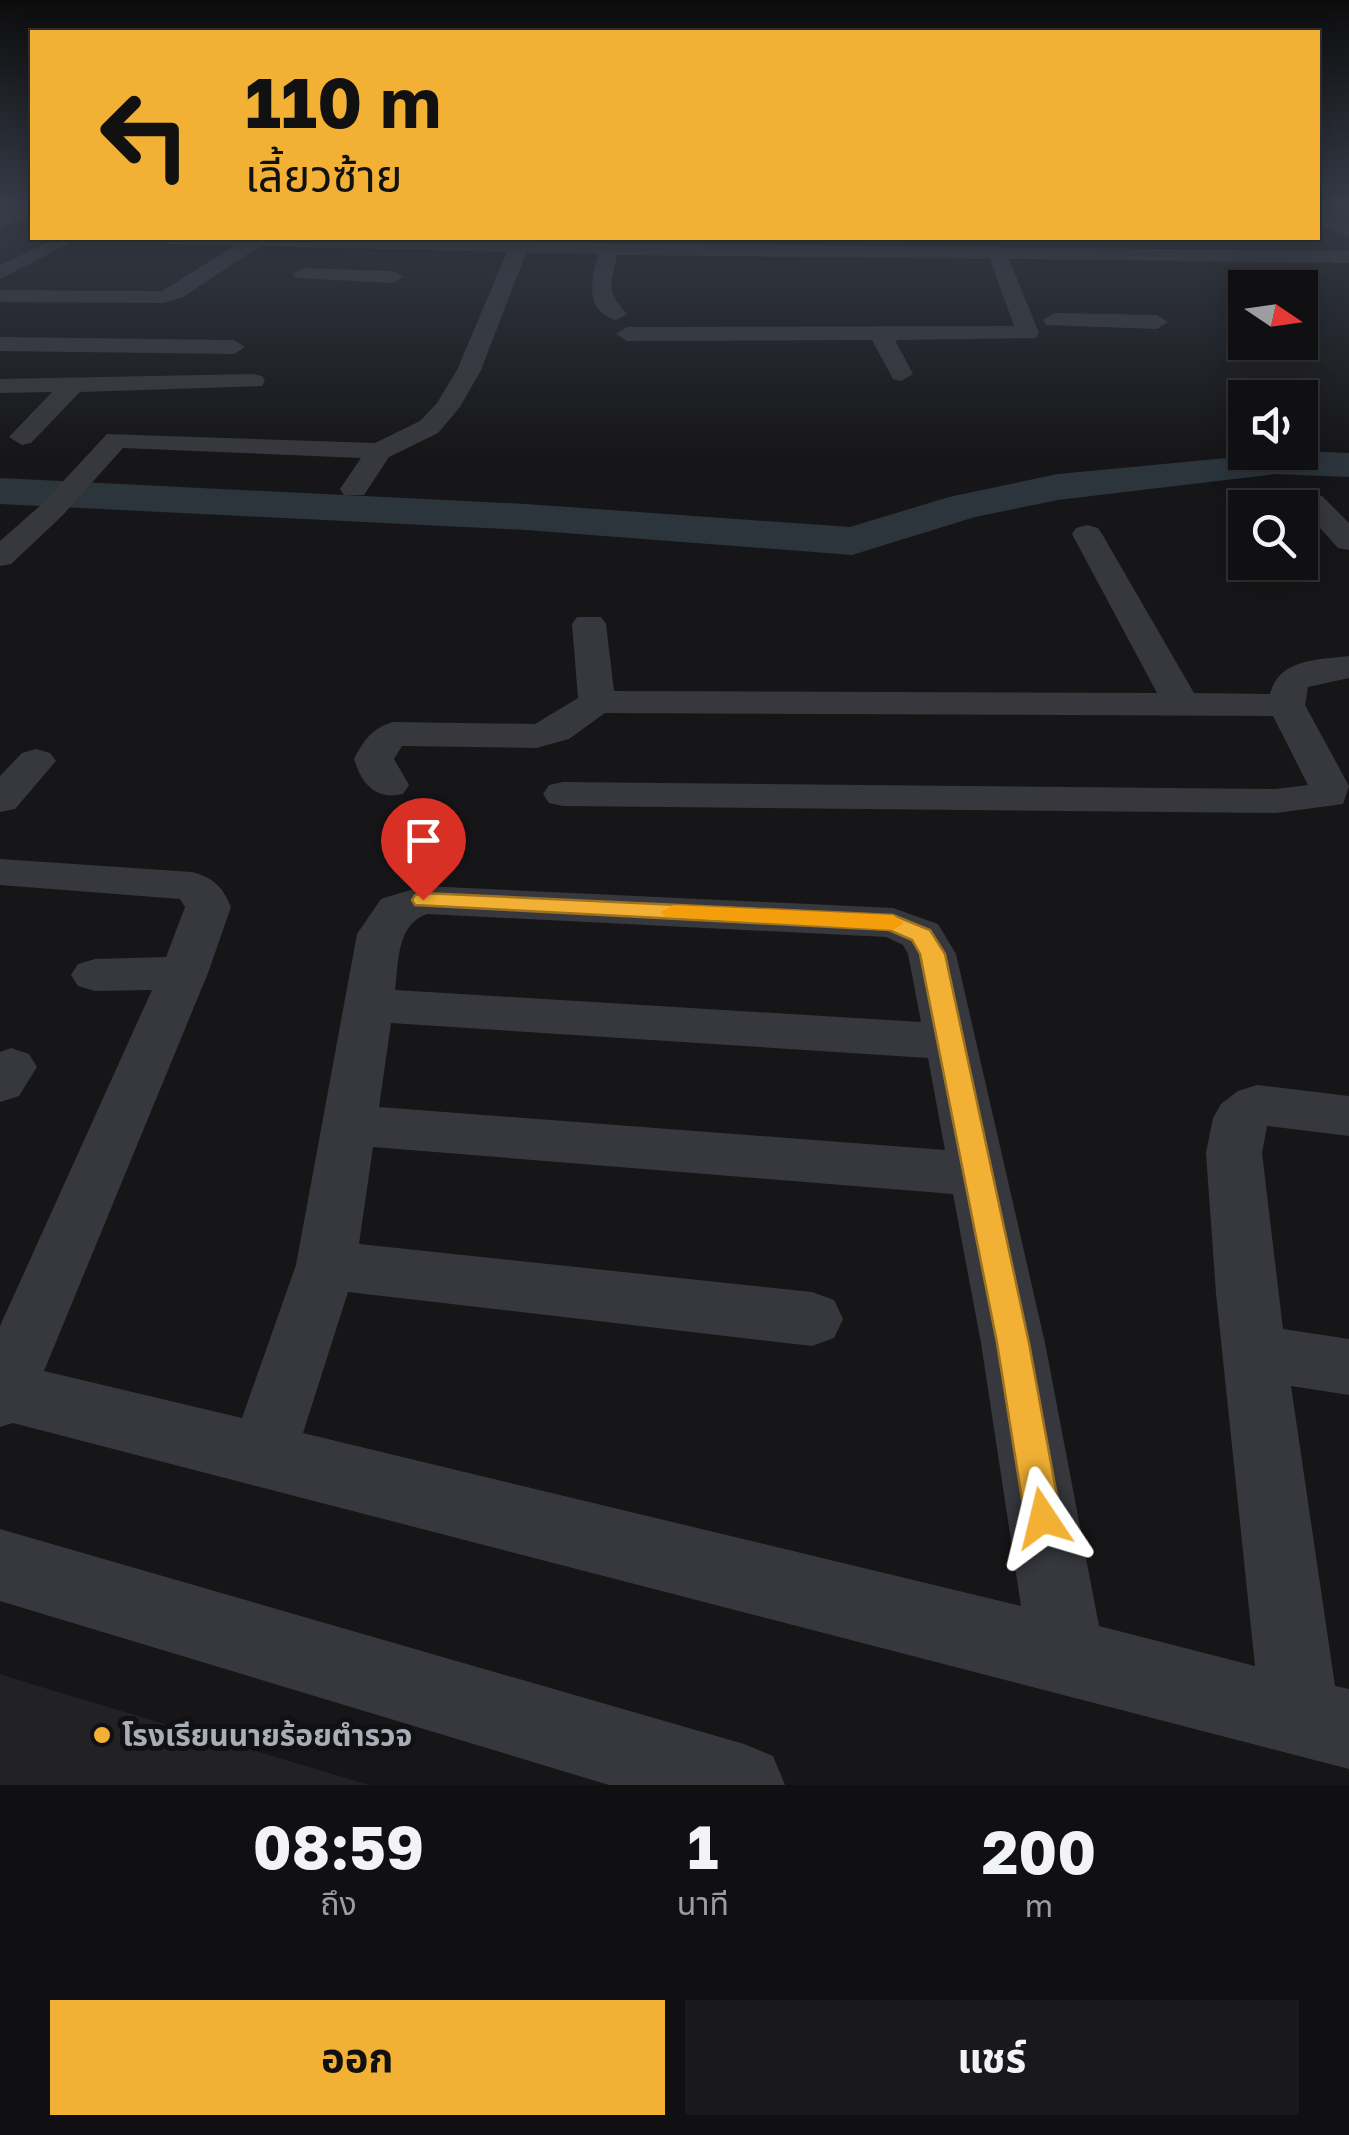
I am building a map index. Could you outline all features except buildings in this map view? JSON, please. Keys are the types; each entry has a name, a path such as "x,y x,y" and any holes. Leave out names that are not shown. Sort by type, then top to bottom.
{"street":[{"path":"0,296 164,297 183,288"},
{"path":"372,302 384,288"},
{"path":"93,428 246,445 379,451 429,427 446,408 468,370 501,288"},
{"path":"600,288 603,303 622,324 706,334 883,338"},
{"path":"771,354 795,353 816,342 1028,333 1011,288"},
{"path":"1054,320 1160,326 1141,299"},
{"path":"706,334 704,345 709,350 735,359"},
{"path":"883,338 901,374"},
{"path":"0,344 234,347"},
{"path":"0,386 253,381"},
{"path":"22,436 74,384"},
{"path":"93,428 146,402"},
{"path":"220,466 267,421"},
{"path":"7,543 52,510 81,479 93,428"},
{"path":"354,489 379,451"},
{"path":"1318,508 1349,541"},
{"path":"1087,534 1182,705"},
{"path":"589,624 597,702"},
{"path":"562,794 1257,801 1328,795 1330,789 1286,705 1291,682 1304,672 1349,666"},
{"path":"388,786 374,758 381,744 393,734 536,736 555,731 597,702 1286,705"},
{"path":"0,800 36,761"},
{"path":"0,872 192,886 203,894 208,907 184,973 1,1393 780,1582 1324,1723 1256,1352 1234,1154 1240,1118 1257,1106 1270,1104 1349,1116"},
{"path":"263,1454 326,1265 380,934 397,909 423,900 893,923 910,928 928,942 1013,1343 1067,1659"},
{"path":"95,974 184,973"},
{"path":"368,1005 951,1042"},
{"path":"349,1124 978,1174"},
{"path":"326,1265 812,1319"},
{"path":"1256,1352 1349,1367"},
{"path":"11,1580 744,1785"}],"shaded area":[{"name":"โรงเรียนนายร้อยตำรวจ","path":"0,1674 38,1686 369,1785 0,1785"}],"waterway":[{"path":"0,491 526,517 852,541 965,506 1058,487 1276,462 1349,465"}],"slow traffic":[{"path":"673,912 893,923"}],"place":[{"name":"โรงเรียนนายร้อยตำรวจ","path":"102,1735"}],"route":[{"path":"423,900 893,923 921,935 932,954 1013,1343 1043,1518"}]}
